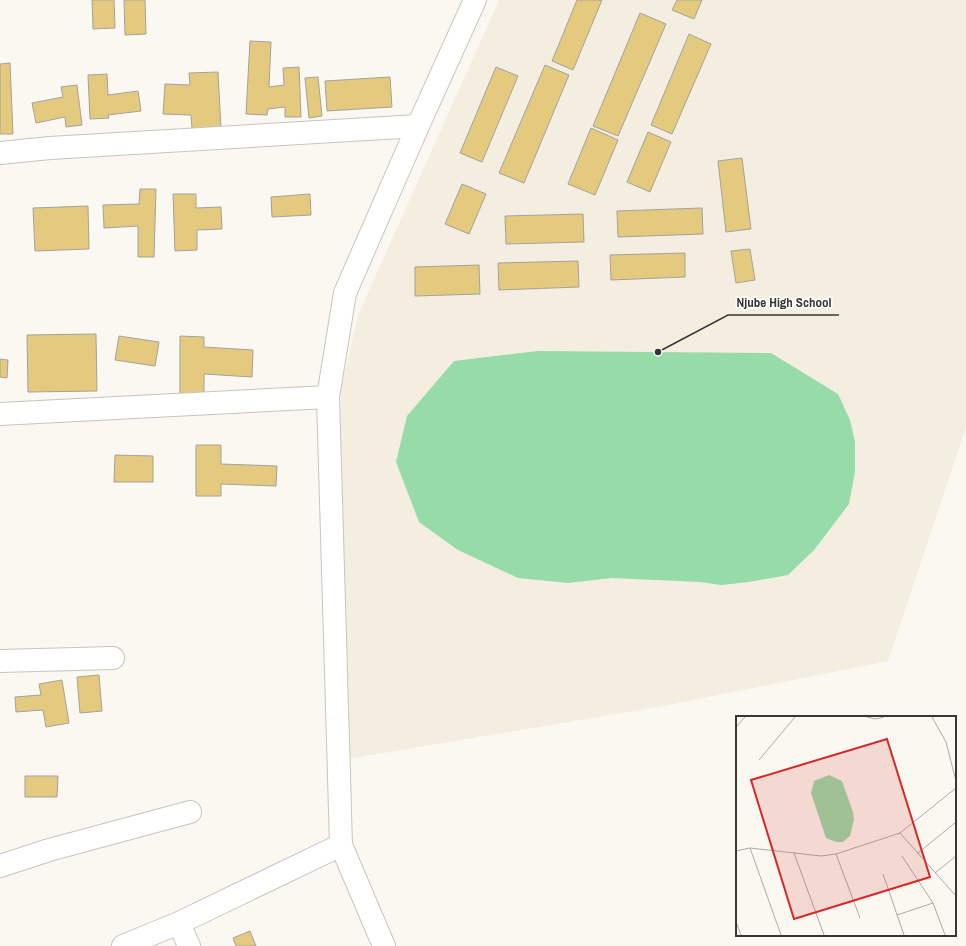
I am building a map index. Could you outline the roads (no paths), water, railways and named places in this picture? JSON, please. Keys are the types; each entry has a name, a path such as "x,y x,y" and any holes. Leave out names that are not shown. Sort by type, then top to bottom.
{"street":[{"path":"384,946 341,845 328,397 345,293 475,0"},
{"path":"0,153 50,148 418,126"},
{"path":"0,414 328,397"},
{"path":"0,661 112,658"},
{"path":"0,866 49,850 190,812"},
{"path":"123,946 180,923 341,845"},
{"path":"180,923 189,946"}],"place":[{"name":"Njube High School","path":"658,352"}]}
